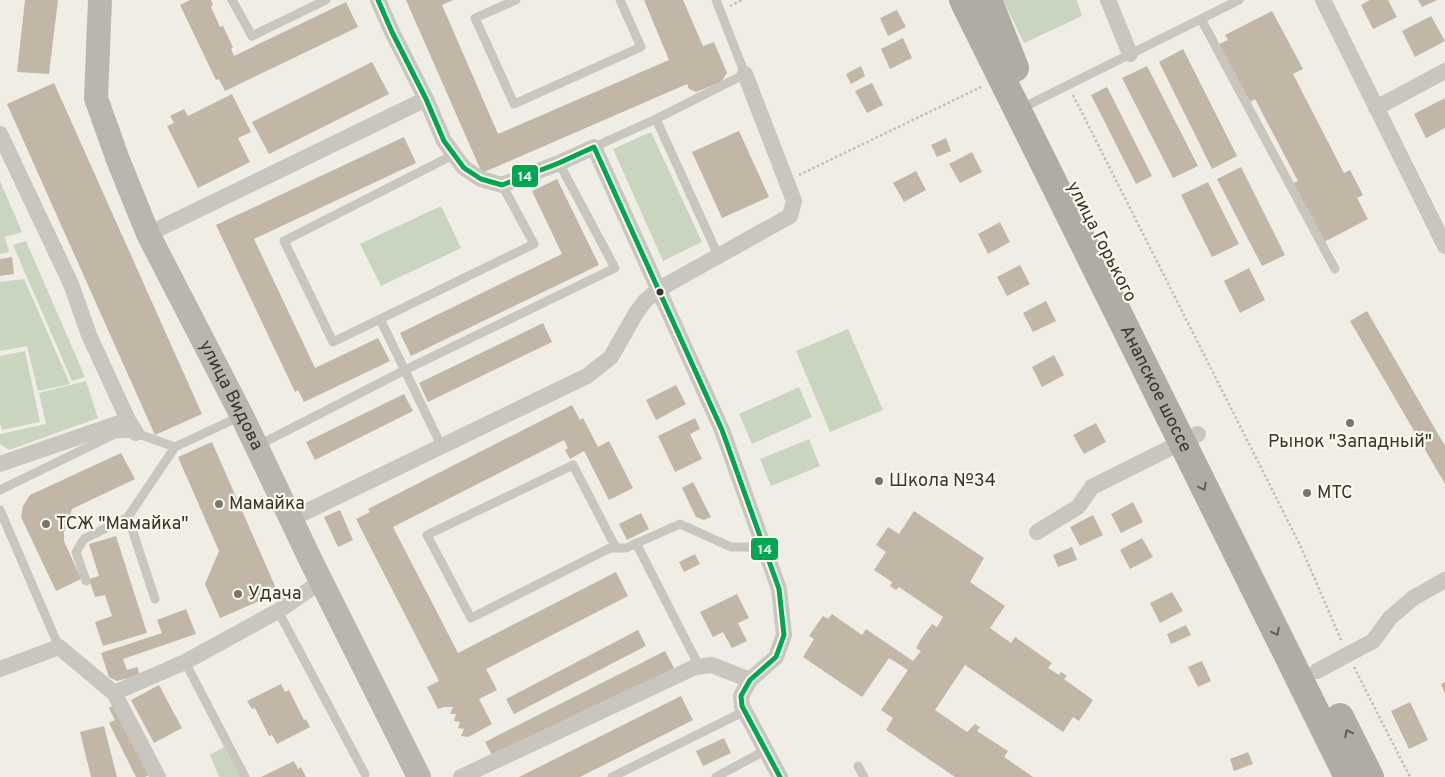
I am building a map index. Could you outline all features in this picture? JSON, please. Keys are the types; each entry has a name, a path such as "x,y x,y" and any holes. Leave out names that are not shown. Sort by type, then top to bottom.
{"highway":[{"name":"Анапское шоссе","path":"963,0 1190,439 1316,671 1370,777"},
{"name":"улица Горького","path":"988,0 1030,104 1190,439"},
{"name":"Анапское шоссе","path":"1190,439 1348,777"}],"street":[{"name":"улица Видова","path":"100,0 96,98 118,160 148,234 242,416 419,777"},
{"path":"378,0 426,99 444,141 464,168 481,179 502,185 594,147 722,430 779,589 784,635 776,656 750,680 741,696 742,706 780,777"},
{"path":"978,0 1028,122 1045,132"},
{"path":"1108,0 1130,54"},
{"path":"1323,0 1445,246"},
{"path":"1376,108 1445,71"},
{"path":"291,519 587,376 611,357 636,313 645,301 659,288 790,216 794,202 746,74"},
{"path":"148,234 426,99"},
{"path":"0,134 71,284 89,335 132,427 0,464"},
{"path":"1037,532 1078,507 1092,487 1190,439"},
{"path":"1316,671 1373,641 1390,618 1413,598 1445,580"},
{"path":"114,693 185,662 278,611 322,581"},
{"path":"0,669 59,647 114,693 158,777"},
{"path":"461,777 699,666 712,665 750,680"}],"lane":[{"path":"232,0 252,36 326,0"},
{"path":"516,0 475,18 514,104 641,46 620,0"},
{"path":"594,147 656,119 746,74 716,0"},
{"path":"1030,104 1239,0"},
{"path":"1201,19 1335,270"},
{"path":"656,119 718,255"},
{"path":"453,155 284,241 333,342 534,244 502,185"},
{"path":"256,446 405,370 615,268 559,163"},
{"path":"380,319 441,445"},
{"path":"86,581 76,552 84,540 128,517 175,447 242,416"},
{"path":"0,490 132,427 175,447"},
{"path":"616,548 574,465 427,535 471,618 610,548 616,548 626,548 680,524 731,546 764,547"},
{"path":"0,510 59,647"},
{"path":"128,517 155,599"},
{"path":"636,543 699,666"},
{"path":"278,611 365,774"},
{"path":"185,662 245,777"},
{"path":"612,777 745,712"},
{"path":"716,777 766,750"},
{"path":"858,766 864,777"}],"path":[{"path":"1068,85 1300,545 1348,655 1410,777"},
{"path":"786,181 984,86"}],"green space":[{"path":"1003,0 1077,0 1082,16 1024,43"},
{"path":"651,132 702,242 663,261 613,149"},
{"path":"0,181 22,232 5,237 9,252 0,254"},
{"path":"441,206 461,248 381,286 360,244"},
{"path":"26,241 85,377 72,381 13,245"},
{"path":"24,279 70,384 38,391 27,346 0,351 0,282"},
{"path":"848,329 883,410 830,432 796,351"},
{"path":"25,351 40,422 2,430 0,422 0,356"},
{"path":"86,381 98,418 9,450 0,444 0,434 46,424 39,393"},
{"path":"799,387 812,417 752,444 739,414"},
{"path":"809,439 820,466 771,486 760,459"},
{"path":"224,747 240,777 219,777 210,755"}],"building":[{"path":"25,0 58,0 49,74 17,72"},
{"path":"190,0 211,0 213,5 211,7 220,27 223,26 233,47 231,49 234,56 346,2 358,27 225,91 219,79 216,80 180,5"},
{"path":"406,0 453,0 442,5 498,134 669,60 644,0 683,0 703,46 714,42 727,73 721,82 696,92 689,89 687,84 482,173"},
{"path":"1370,0 1388,0 1397,17 1373,29 1361,5"},
{"path":"1418,0 1437,0 1422,7"},
{"path":"897,10 906,27 888,36 880,18"},
{"path":"1272,11 1303,69 1293,74 1344,173 1350,170 1363,195 1357,198 1368,219 1324,242 1293,183 1298,181 1255,99 1250,102 1219,44 1228,40 1225,35"},
{"path":"1431,16 1445,41 1415,57 1402,31"},
{"path":"903,38 912,58 890,69 881,49"},
{"path":"1183,49 1237,156 1212,169 1159,62"},
{"path":"372,62 389,94 269,154 252,122"},
{"path":"861,66 865,76 851,84 846,74"},
{"path":"1147,66 1198,166 1173,178 1122,78"},
{"path":"54,83 202,414 155,435 7,104"},
{"path":"872,83 883,105 867,113 855,91"},
{"path":"1107,87 1152,176 1136,184 1091,95"},
{"path":"232,94 251,132 238,138 250,162 198,188 167,126 174,123 170,116 184,109 188,116"},
{"path":"1445,98 1445,128 1426,138 1414,114"},
{"path":"739,131 769,197 722,218 692,152"},
{"path":"404,137 416,163 254,239 315,368 378,338 390,361 304,402 298,390 295,392 216,225"},
{"path":"946,138 951,151 937,157 931,145"},
{"path":"972,152 982,172 960,183 949,164"},
{"path":"1241,167 1285,255 1262,266 1217,179"},
{"path":"916,171 926,190 904,202 893,183"},
{"path":"557,179 599,265 411,356 400,333 562,254 532,191"},
{"path":"1208,182 1239,244 1212,257 1181,195"},
{"path":"1000,222 1010,242 988,254 978,234"},
{"path":"12,257 14,274 0,276 0,259"},
{"path":"1020,265 1030,284 1007,296 997,277"},
{"path":"1249,268 1265,300 1240,313 1224,281"},
{"path":"1046,301 1056,321 1033,332 1023,313"},
{"path":"1367,311 1445,446 1445,484 1350,321"},
{"path":"543,323 552,342 428,402 419,383"},
{"path":"1054,355 1064,375 1042,387 1032,367"},
{"path":"676,385 686,404 656,420 646,400"},
{"path":"404,394 413,411 315,460 306,442"},
{"path":"572,405 580,420 583,418 598,447 609,441 633,488 609,500 584,451 570,459 565,450 568,448 564,440 393,527 458,653 616,572 628,596 486,669 497,690 479,699 492,724 468,737 461,736 464,729 458,728 460,722 454,721 456,714 450,714 453,707 438,709 427,687 439,681 356,519 370,512 368,509"},
{"path":"695,418 700,429 690,434 702,459 675,472 658,436"},
{"path":"1096,423 1106,442 1084,454 1073,435"},
{"name":"Мамайка","path":"212,442 278,593 220,618 205,584 219,551 178,457"},
{"name":"ТСЖ \"Мамайка\"","path":"121,453 135,479 72,509 64,532 64,541 81,579 56,591 21,517 23,506 30,495"},
{"path":"693,482 711,517 704,520 696,517 682,488"},
{"path":"1133,502 1143,522 1121,533 1111,514"},
{"path":"340,510 353,540 338,547 324,517"},
{"path":"914,511 984,558 970,582 1005,606 990,628 1011,643 1015,637 1052,663 1048,668 1059,675 1061,672 1067,676 1064,679 1093,700 1079,721 1073,717 1063,732 965,665 935,710 967,732 975,724 980,727 977,731 1008,751 1004,757 1033,777 955,777 886,730 893,718 881,710 908,670 889,658 862,697 803,657 814,639 809,636 823,616 828,619 832,614 862,635 866,629 913,661 921,651 916,648 921,639 932,624 937,627 943,617 899,587 896,590 890,586 892,582 874,570 886,552 876,545 888,527 899,534"},
{"path":"641,513 649,529 627,540 619,524"},
{"path":"1093,515 1103,535 1080,546 1070,527"},
{"path":"116,536 147,633 103,646 95,622 112,616 105,595 95,597 89,579 99,576 89,544"},
{"path":"1142,538 1153,557 1130,569 1120,550"},
{"path":"1072,547 1077,560 1058,567 1053,555"},
{"path":"695,554 700,564 684,572 679,562"},
{"path":"1172,592 1183,611 1160,623 1150,603"},
{"path":"737,594 749,618 738,623 747,641 732,648 723,632 713,637 700,612"},
{"path":"186,609 196,634 123,659 127,670 137,667 140,675 117,681 109,677 101,653 162,633 157,620"},
{"path":"1186,625 1191,635 1171,644 1167,634"},
{"path":"638,630 646,646 514,714 506,699"},
{"path":"665,651 674,668 494,759 485,742"},
{"path":"1202,661 1211,681 1198,687 1188,667"},
{"path":"1445,682 1445,694 1441,684"},
{"path":"281,684 285,692 289,690 304,720 306,719 310,727 277,744 272,735 269,736 255,708 252,709 247,701"},
{"path":"159,685 182,728 154,743 131,700"},
{"path":"681,696 693,720 580,777 519,777"},
{"path":"1410,702 1428,740 1409,749 1391,711"},
{"path":"113,706 149,775 145,777 136,777 109,723 115,720 109,708"},
{"path":"104,726 117,777 91,777 80,732"},
{"path":"724,738 731,753 703,766 696,751"},
{"path":"1248,752 1253,764 1234,771 1230,759"},
{"path":"294,761 298,769 301,767 306,777 261,777"}],"transit line":[{"name":"14","path":"378,0 426,99 444,141 464,168 481,179 502,185 594,147 722,430 779,589 784,635 776,657 750,680 741,696 742,706 780,777"}],"place":[{"name":"Рынок \"Западный\"","path":"1350,423"},
{"name":"Школа №34","path":"879,481"},
{"name":"МТС","path":"1307,493"},
{"name":"Мамайка","path":"219,504"},
{"name":"ТСЖ \"Мамайка\"","path":"46,524"},
{"name":"Удача","path":"238,594"}]}
